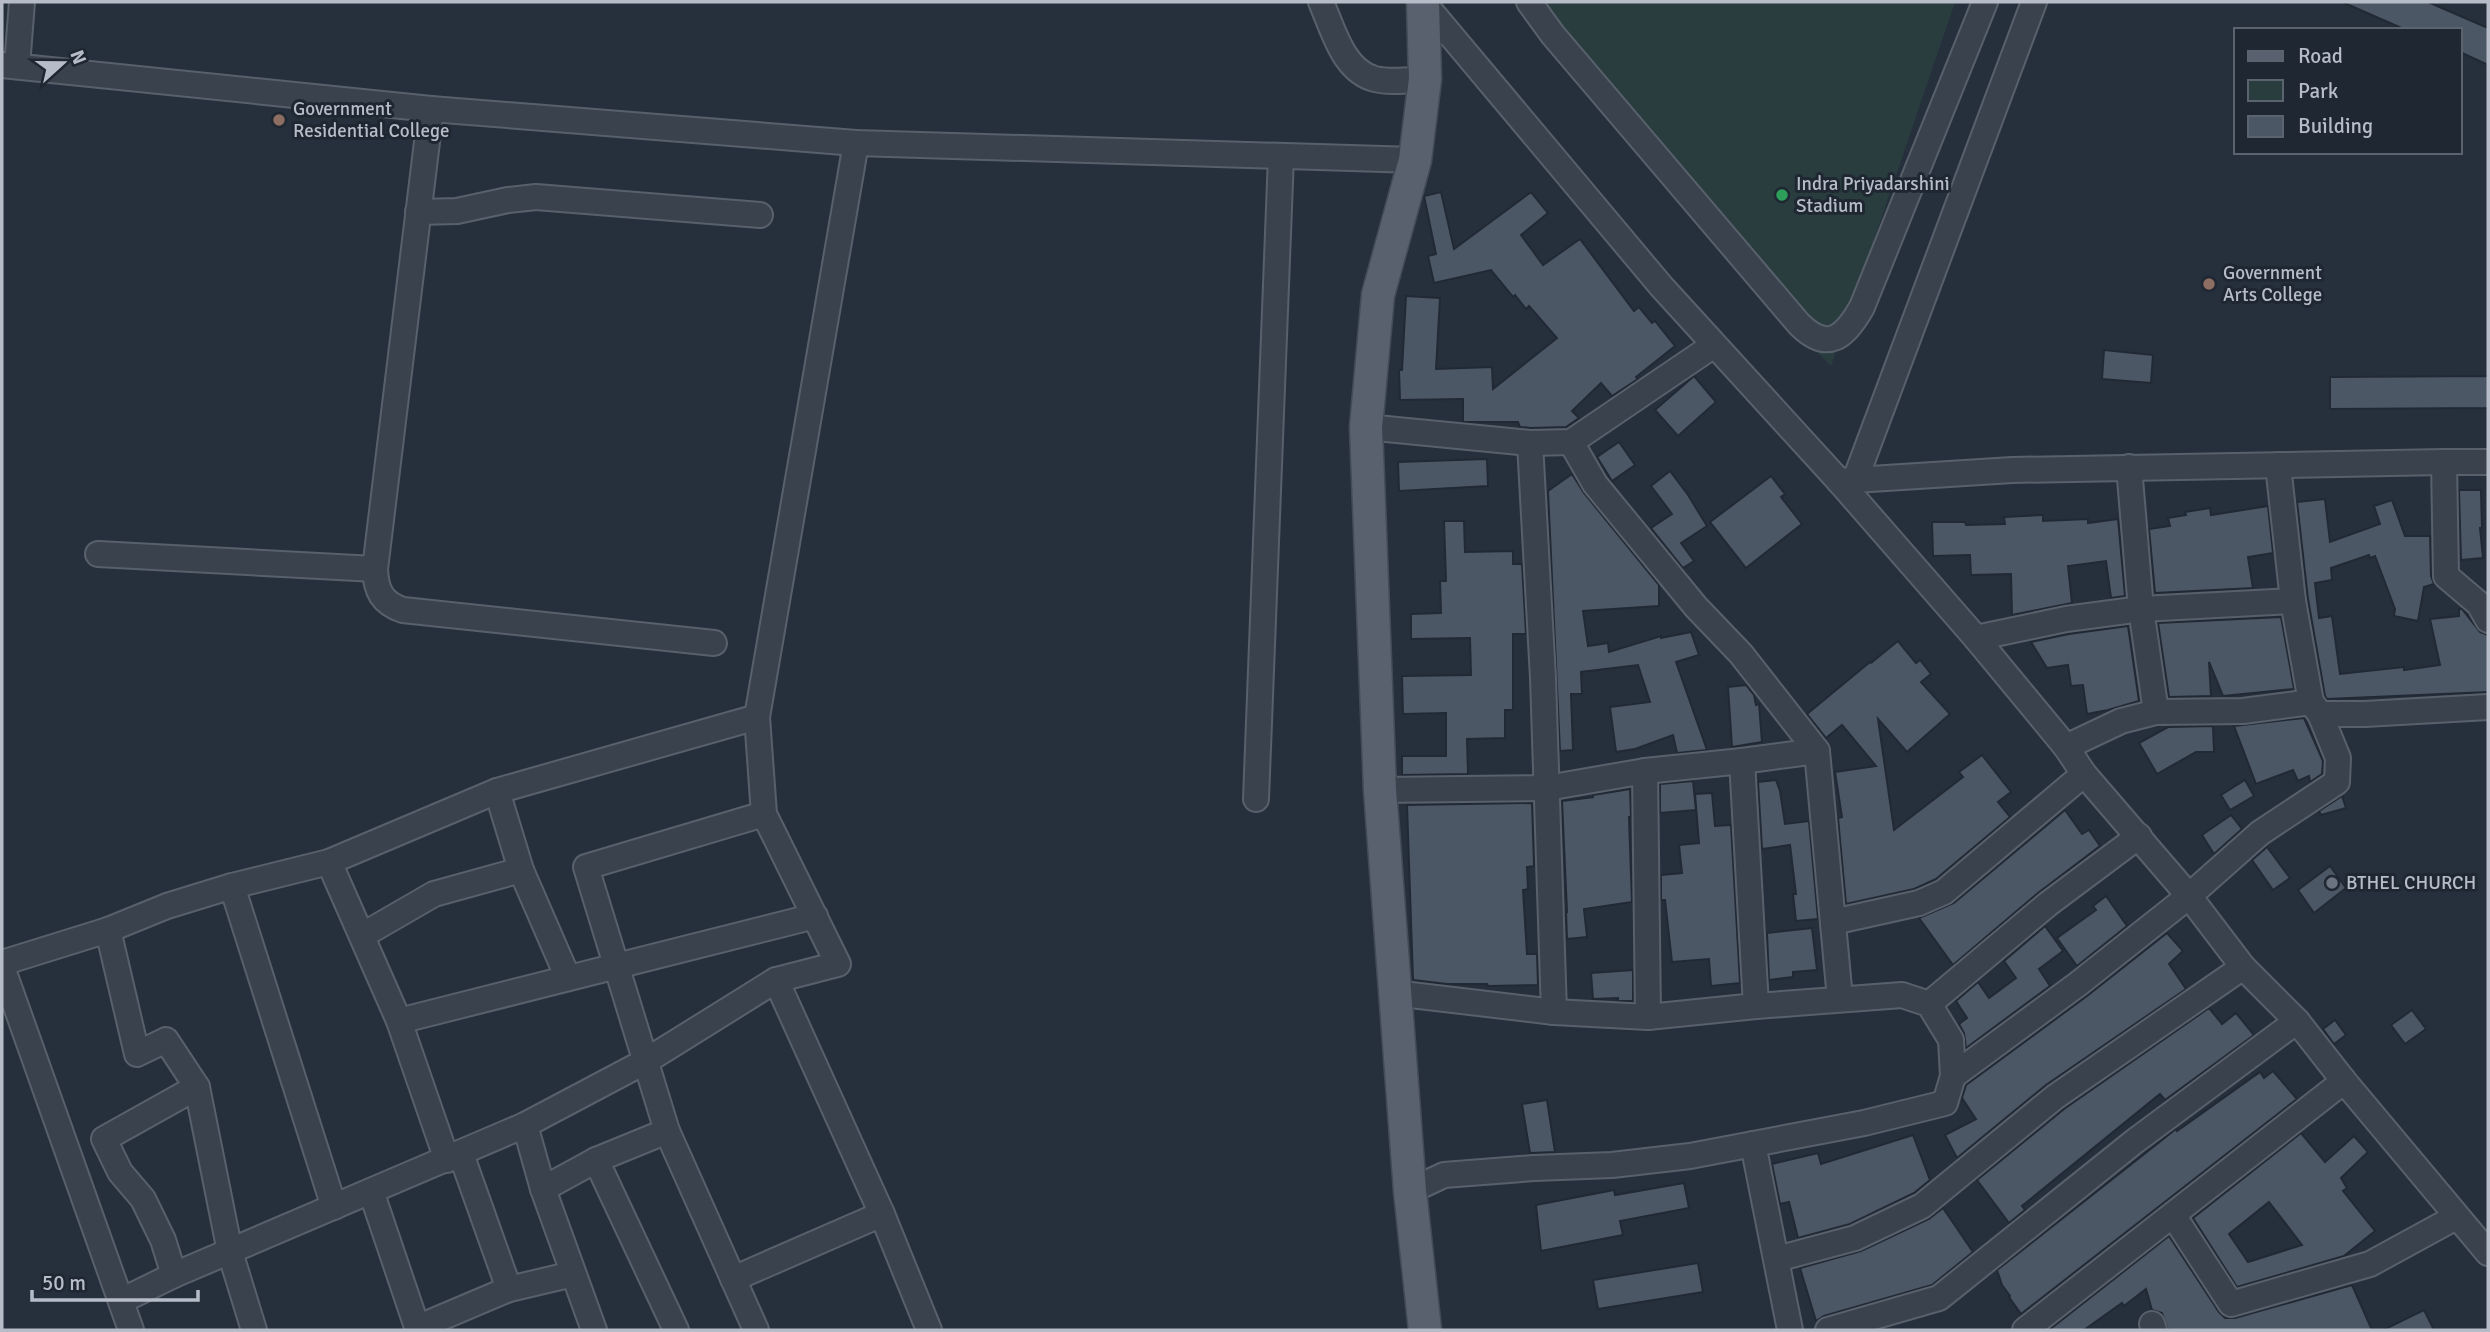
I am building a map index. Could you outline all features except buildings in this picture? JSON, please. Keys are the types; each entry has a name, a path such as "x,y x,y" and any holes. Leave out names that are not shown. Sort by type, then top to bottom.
{"main road":[{"path":"1423,2 1425,79 1415,160 1378,295 1366,427 1380,790 1410,1191 1425,1330"}],"street":[{"path":"22,2 9,66 431,108 856,143 1415,160"},
{"path":"1321,2 1344,54 1359,72 1377,80 1425,79"},
{"path":"1423,2 1661,286 1714,345 1847,481 2066,747 2084,774 2189,895 2243,967 2297,1021 2488,1253"},
{"path":"1529,2 1553,35 1799,324 1810,335 1825,341 1836,338 1851,327 1862,307 1985,2"},
{"path":"1847,481 2034,2"},
{"path":"431,108 375,569 376,586 382,598 390,606 403,611 714,643"},
{"path":"121,1301 174,1275 525,1125 646,1061 776,980 838,964 764,814 757,717 856,143"},
{"path":"1256,799 1281,156"},
{"path":"418,212 457,211 536,197 760,215"},
{"path":"1366,427 1531,443 1571,442 1714,345"},
{"path":"1571,442 1603,494 1696,607 1741,654 1816,751 1840,999"},
{"path":"1531,443 1547,788 1553,1012"},
{"path":"2444,462 2446,576 2479,604 2488,620"},
{"path":"1847,481 2012,470 2488,462"},
{"path":"1953,1076 2078,984 2189,895 2260,833 2337,782 2337,758 2315,708 2293,601 2278,465"},
{"path":"2129,467 2141,609 2156,712"},
{"path":"98,554 375,569"},
{"path":"1976,638 2066,619 2141,609 2293,601"},
{"path":"2066,747 2121,720 2156,712 2315,708 2365,714 2488,707"},
{"path":"131,1330 2,965 108,930 167,906 232,886 329,862 497,791 757,717"},
{"path":"1380,790 1547,788 1645,771 1816,751"},
{"path":"1742,761 1756,1006"},
{"path":"1645,771 1648,1017"},
{"path":"1833,922 1919,903 1944,892 2084,774"},
{"path":"497,791 521,870 568,978"},
{"path":"756,1330 667,1131 586,867 764,814"},
{"path":"1929,1004 2048,904 2139,836"},
{"path":"329,862 363,935 509,1289"},
{"path":"363,935 435,894 521,870"},
{"path":"232,886 334,1207"},
{"path":"399,1021 815,916"},
{"path":"108,930 137,1054 166,1040 197,1087 230,1252 254,1330"},
{"path":"1777,1259 1855,1238 1923,1206 2055,1097 2243,967"},
{"path":"776,980 882,1214 929,1330"},
{"path":"1394,993 1553,1012 1648,1017 1902,995 1929,1004 1951,1040 1953,1076 1945,1103 1864,1123 1690,1156 1612,1165 1444,1175 1410,1191"},
{"path":"1828,1330 1939,1298 2135,1141 2297,1021"},
{"path":"2025,1330 2344,1081"},
{"path":"174,1275 163,1240 142,1199 120,1172 104,1139 197,1087"},
{"path":"525,1125 543,1189 594,1330"},
{"path":"543,1189 596,1160 667,1131"},
{"path":"1753,1144 1790,1330"},
{"path":"596,1160 676,1330"},
{"path":"371,1191 417,1329 509,1289 573,1274"},
{"path":"733,1279 882,1214"},
{"path":"2173,1215 2231,1304 2370,1264 2456,1217"}],"green space":[{"name":"Indra Priyadarshini Stadium","path":"1526,2 1955,2 1831,366 1744,278 1655,169 1546,48"}],"place":[{"name":"Government Residential College","path":"279,120"},
{"name":"Indra Priyadarshini Stadium","path":"1782,195"},
{"name":"Government Arts College","path":"2209,284"},
{"name":"BTHEL CHURCH","path":"2332,883"}]}
